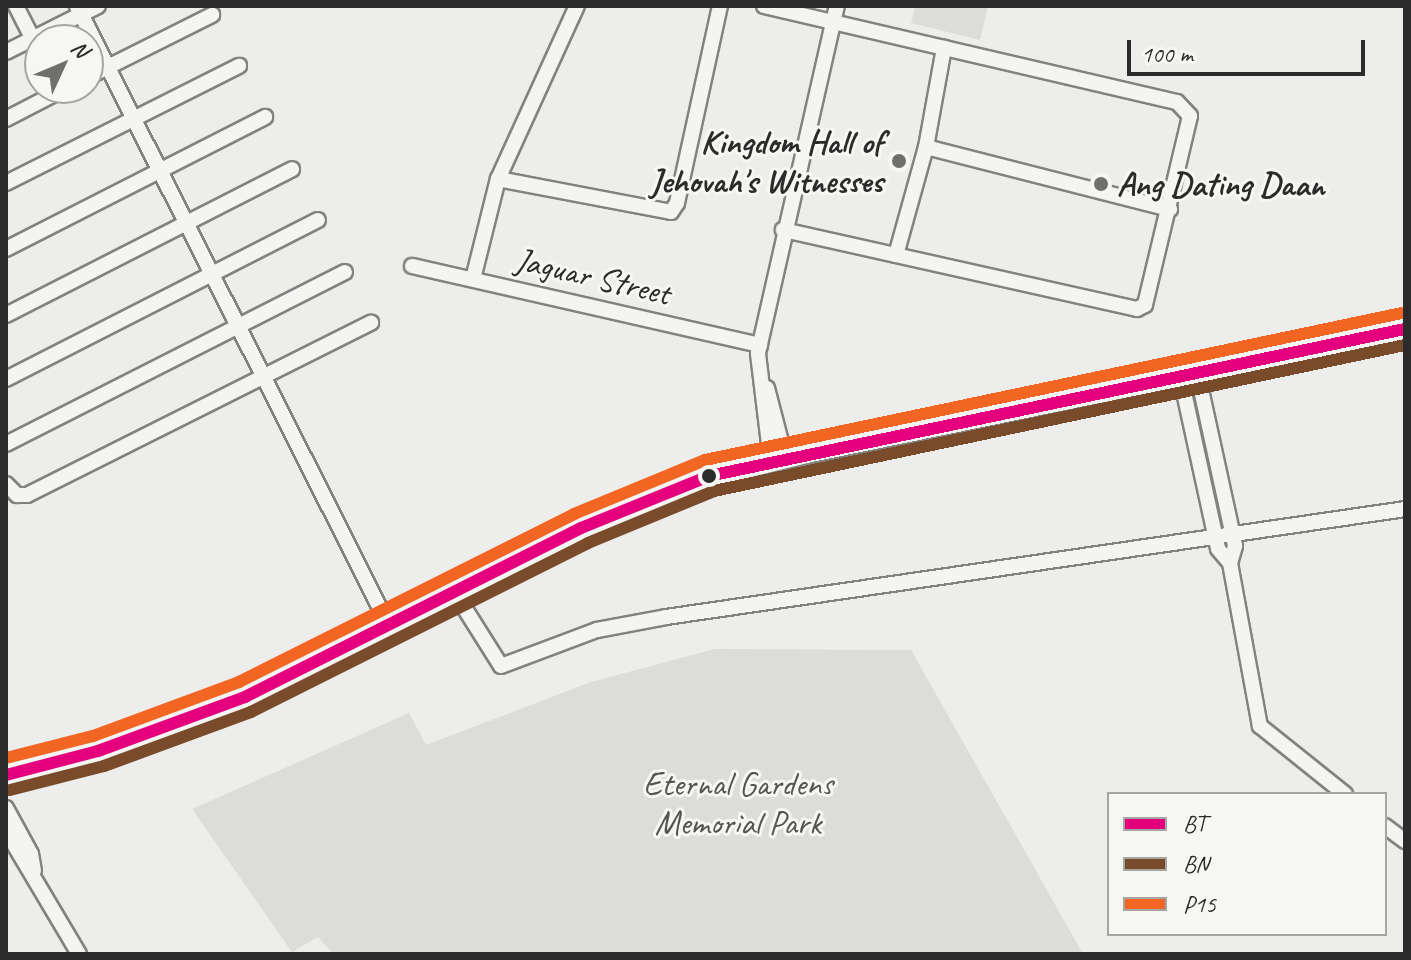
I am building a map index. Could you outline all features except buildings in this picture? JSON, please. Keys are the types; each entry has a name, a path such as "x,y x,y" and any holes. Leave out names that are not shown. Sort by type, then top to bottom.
{"main road":[{"path":"6,775 189,719 390,628 635,504 778,459 1405,329"}],"street":[{"path":"16,6 25,24"},
{"path":"57,24 79,10 98,6"},
{"path":"473,279 498,179 577,6"},
{"path":"498,179 671,212 720,6"},
{"path":"764,6 832,25 1177,102 1190,116 1145,305 1137,309 783,230"},
{"path":"778,459 758,361 760,345 783,230 837,6"},
{"path":"79,10 267,376 390,628"},
{"path":"104,69 212,15"},
{"path":"896,255 926,147 944,48"},
{"path":"6,183 239,66"},
{"path":"6,119 35,104"},
{"path":"6,249 265,117"},
{"path":"926,147 1170,209"},
{"path":"6,315 292,169"},
{"path":"6,379 318,220"},
{"name":"Jaguar Street","path":"412,266 760,345"},
{"path":"6,444 345,272"},
{"path":"6,484 17,495 27,495 371,323"},
{"path":"1188,373 1233,533 1230,563 1260,726 1342,792"},
{"path":"1188,373 1215,535 1230,563"},
{"path":"455,593 501,666 597,630 666,617 1405,509"},
{"path":"7,813 31,854 34,871"},
{"path":"1387,828 1405,841"},
{"path":"6,831 34,871 79,954"}],"green space":[{"path":"915,6 988,6 980,40 911,23"},
{"name":"Eternal Gardens Memorial Park","path":"715,649 911,650 1083,954 334,954 318,937 292,952 192,809 409,713 426,745 591,682"}],"transit line":[{"name":"P15","path":"6,758 93,736 239,682 574,514 705,460 1402,313"},
{"name":"BT","path":"6,775 98,751 245,697 581,528 709,476 1405,329"},
{"name":"BN","path":"10,790 104,766 251,712 588,543 714,491 1405,345"}],"place":[{"name":"Kingdom Hall of Jehovah's Witnesses","path":"899,161"},
{"name":"Ang Dating Daan","path":"1101,184"}]}
